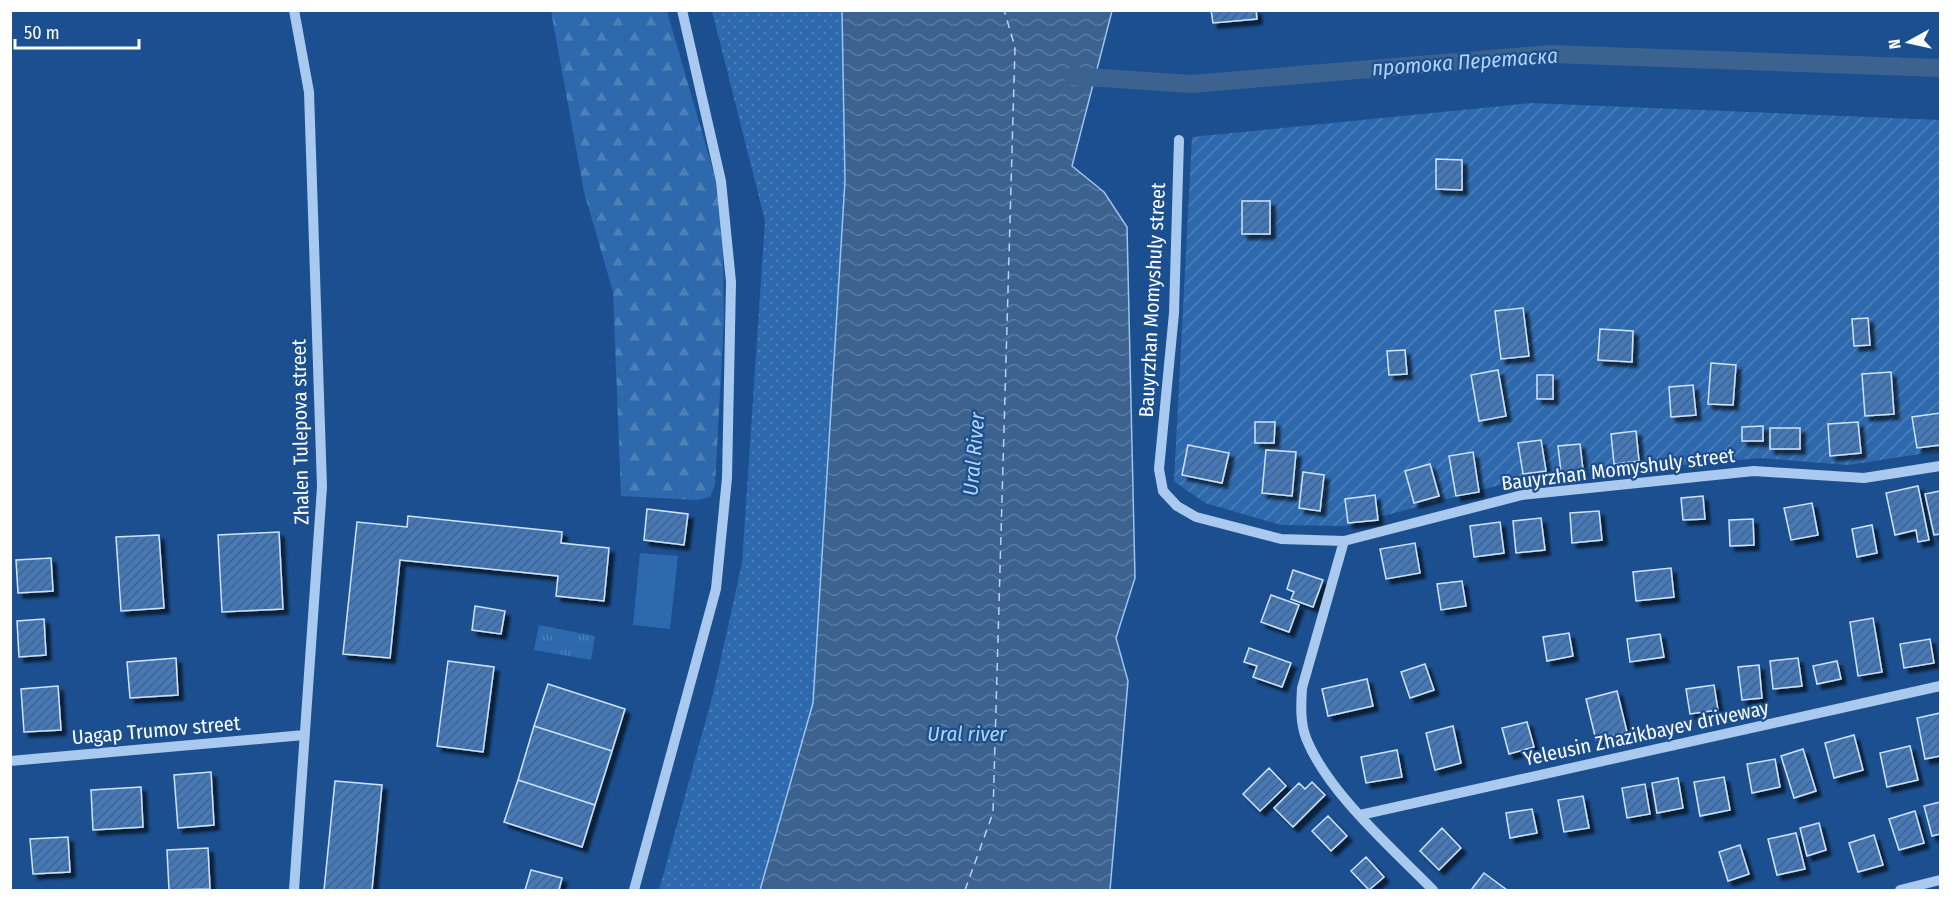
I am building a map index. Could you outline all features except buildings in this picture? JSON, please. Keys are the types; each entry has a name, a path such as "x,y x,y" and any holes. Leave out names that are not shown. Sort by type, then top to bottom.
{"street":[{"name":"Zhalen Tulepova street","path":"294,10 309,92 322,487 294,891"},
{"path":"634,891 716,589 727,478 730,271 721,182 682,10"},
{"name":"Bauyrzhan Momyshuly street","path":"1179,140 1174,313 1159,469 1162,490 1177,506 1196,517 1281,539 1344,541 1522,495 1754,471 1864,478 1941,466"},
{"path":"1344,541 1302,688 1301,712 1306,737 1329,778 1360,815 1433,891"},
{"name":"Yeleusin Zhazikbayev driveway","path":"1360,815 1941,686"},
{"name":"Uagap Trumov street","path":"10,761 304,735"},
{"path":"1900,891 1941,880"}],"green space":[{"path":"551,11 667,11 719,191 724,319 715,485 710,497 697,500 621,496 613,292 584,192"},
{"path":"712,11 842,11 845,181 813,703 760,890 659,890 713,694 742,563 765,221"},
{"path":"1531,103 1940,120 1940,451 1848,465 1760,458 1519,480 1345,526 1281,525 1205,503 1174,481 1192,137"},
{"path":"640,553 678,556 670,629 633,625"},
{"path":"539,625 595,636 591,660 534,650"}],"water":[{"name":"Ural river","path":"842,11 1112,11 1072,166 1104,192 1127,227 1135,578 1116,638 1128,681 1110,890 760,890 813,703 845,181"}],"waterway":[{"name":"протока Перетаска","path":"1073,76 1191,84 1550,54 1940,68"}],"ferry route":[{"path":"965,890 993,813 1015,47 1004,10"}],"water label":[{"name":"Ural River","path":"974,454"}]}
